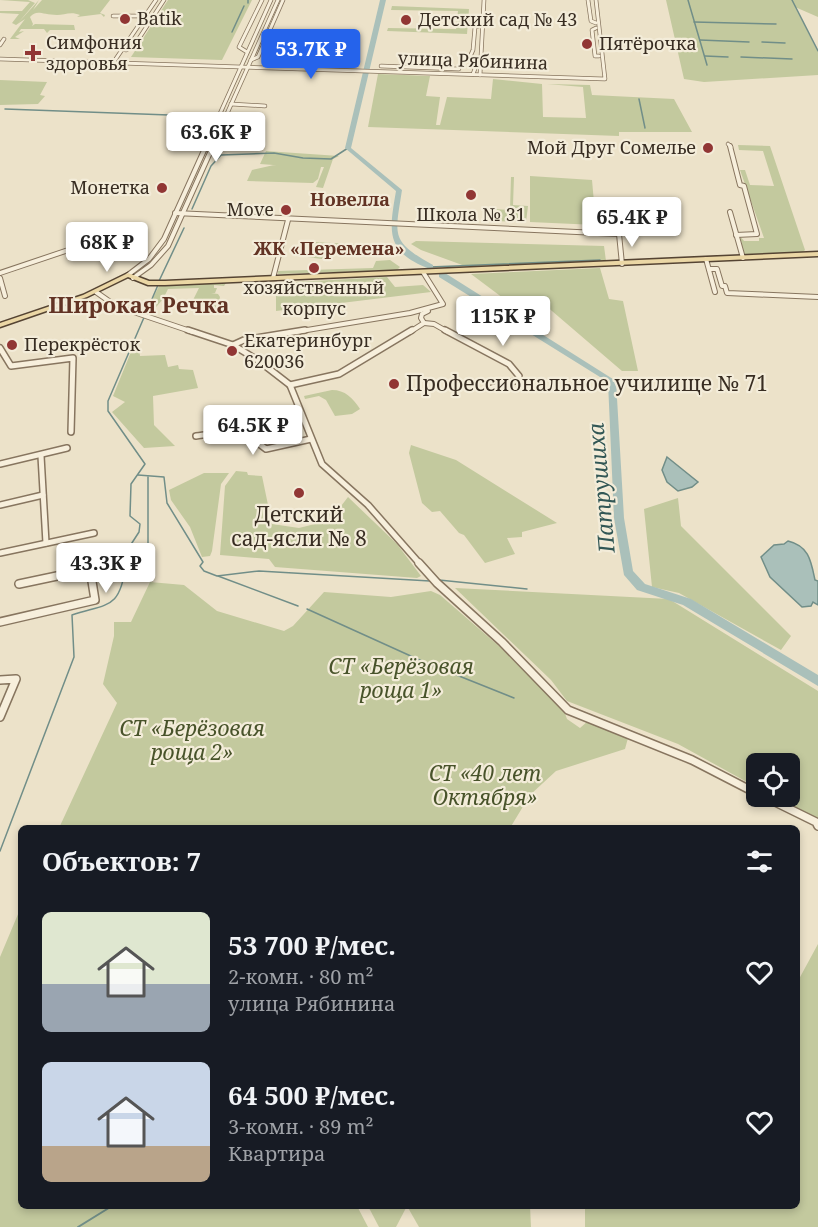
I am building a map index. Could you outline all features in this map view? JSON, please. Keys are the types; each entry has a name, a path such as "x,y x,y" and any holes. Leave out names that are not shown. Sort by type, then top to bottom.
{"main road":[{"path":"0,330 98,293 131,277 153,284 818,254"},
{"path":"0,325 98,293"}],"street":[{"path":"113,63 141,16 158,0"},
{"path":"119,63 124,46 158,0"},
{"path":"106,42 134,46 158,0"},
{"path":"247,52 239,47 262,0"},
{"path":"131,277 164,253 205,162 216,123 271,0"},
{"path":"131,277 157,249 198,161 231,104 280,0"},
{"path":"480,75 479,57 484,0"},
{"path":"588,0 591,21 596,25"},
{"path":"595,0 596,25 592,30 592,35 595,56 599,56 603,79"},
{"path":"595,0 603,79"},
{"path":"113,16 141,16"},
{"path":"479,57 470,57 475,27 482,25"},
{"path":"0,45 4,39"},
{"name":"улица Рябинина","path":"0,57 373,71 430,70 480,75 603,79"},
{"name":"улица Рябинина","path":"53,59 69,57"},
{"path":"473,74 479,57"},
{"path":"381,66 430,70 459,69"},
{"path":"231,104 265,106"},
{"path":"728,144 740,185 744,186 757,234 755,236 736,235"},
{"path":"198,161 205,162"},
{"path":"730,212 743,258"},
{"path":"175,213 403,225 620,232 622,264"},
{"path":"273,278 288,220"},
{"path":"5,296 0,277 107,237"},
{"path":"706,259 715,292"},
{"path":"709,269 717,269 722,286 725,286 727,293 818,297"},
{"path":"423,272 443,304 422,314 421,318 424,323"},
{"path":"98,293 116,306 233,345 259,361 290,386 321,464 368,505 437,583 476,621 502,642 568,710 692,760 746,788"},
{"path":"233,345 244,340 435,308"},
{"path":"290,386 339,374 424,323 434,324 509,364 519,376 518,380 492,388"},
{"path":"0,348 11,366 73,358 71,432"},
{"path":"196,436 237,430 266,449 310,439"},
{"path":"0,464 67,448"},
{"path":"41,456 45,543"},
{"path":"0,505 43,495"},
{"path":"0,554 94,533"},
{"path":"0,622 95,600 90,569 19,584"},
{"path":"0,680 16,679 0,717"},
{"path":"784,807 817,824"}],"green space":[{"path":"0,0 28,0 35,3 18,23 39,0 33,10 42,0 110,0 100,13 105,15 104,17 101,14 77,17 80,15 74,13 57,15 38,13 30,17 32,26 35,24 74,25 75,30 50,30 47,33 44,29 21,29 19,32 24,31 15,37 20,39 10,39 25,19 16,25 12,23 19,14 0,13 0,11 22,11 30,2"},
{"path":"168,0 252,0 222,60 131,57"},
{"path":"666,0 818,0 818,17 795,7 818,52 818,75 704,82 684,79"},
{"path":"392,6 469,9 467,34 387,31 388,28 456,29 458,11 391,10"},
{"path":"378,74 430,76 426,96 440,97 436,125 440,125 447,97 491,99 493,79 542,84 543,117 586,118 583,87 547,84 590,85 592,95 674,99 692,132 619,132 619,136 368,127"},
{"path":"0,80 47,82 40,95 45,96 38,104 0,105"},
{"path":"738,145 770,146 805,250 802,253 744,255 740,236 744,241 759,241 759,238 764,238 740,170 745,170 750,185 774,186 763,151 739,150"},
{"path":"266,151 339,156 333,159 323,188 316,187 324,167 321,167 318,179 313,183 247,181 252,170 274,165 260,164"},
{"path":"530,176 592,180 596,225 530,222"},
{"path":"511,177 514,177 513,205 528,206 526,222 492,221 493,209 510,210"},
{"path":"416,241 604,246 606,261 465,266 411,244"},
{"path":"310,243 354,244 352,253 326,252 322,259 307,257"},
{"path":"390,260 400,267 397,270 278,274 278,271 373,268 376,261"},
{"path":"600,268 609,299 623,301 638,371 622,371 545,305 507,301 471,274"},
{"path":"387,277 395,287 423,285 431,292 276,311 276,283"},
{"path":"226,283 224,286 214,285 214,288 217,288 215,293 211,293 218,294 220,297 219,301 222,303 215,304 218,311 192,302 199,288 168,289 163,299 149,313 159,286"},
{"path":"133,347 139,348 140,356 165,355 168,367 178,365 179,369 193,370 198,388 153,396 154,425 175,446 144,448 112,412 125,402 113,396"},
{"path":"332,390 348,395 360,409 352,414 335,416 326,400 319,396 305,399 304,396"},
{"path":"411,445 456,460 557,523 522,532 522,537 507,538 515,554 485,563 464,535 459,533 440,511 432,512 422,503 409,453"},
{"path":"236,471 262,476 272,524 299,528 331,520 329,514 338,510 348,497 397,544 421,576 417,578 275,567 269,559 220,555 225,486"},
{"path":"204,473 229,473 221,484 212,551 210,556 202,557 190,527 171,500 169,490"},
{"path":"678,498 681,526 791,636 781,650 679,593 652,587 644,509"},
{"path":"150,582 184,585 217,611 284,631 293,626 324,592 391,597 431,591 440,595 500,647 564,711 567,719 580,728 588,721 628,738 625,749 556,771 530,795 512,825 60,825 117,703 103,684 114,636 114,622 131,622"},
{"path":"455,588 669,599 818,691 818,820 793,807 800,807 800,753 746,753 746,781 678,744 567,701 551,680"},
{"path":"18,914 18,1209 359,1209 368,1227 0,1227 0,957"},
{"path":"818,944 818,1227 585,1227 585,1209 800,1209 800,977"},
{"path":"370,1209 405,1209 396,1227 379,1227"},
{"path":"409,1209 530,1209 531,1227 419,1227"}],"water":[{"path":"667,457 698,482 692,487 678,491 667,482 662,470"},
{"path":"788,541 801,547 808,555 815,580 818,581 818,605 813,602 811,606 802,607 770,577 761,557 774,545"}],"waterway":[{"name":"Патрушиха","path":"383,0 348,148 399,190 395,237 405,251 430,267"},
{"path":"688,0 694,22"},
{"path":"792,0 818,51"},
{"path":"232,32 244,6"},
{"path":"694,22 776,24"},
{"path":"694,22 707,65"},
{"path":"700,40 749,42"},
{"path":"762,42 785,43"},
{"path":"705,56 728,57"},
{"path":"741,57 792,59"},
{"path":"639,99 645,128"},
{"path":"5,109 169,115"},
{"path":"192,209 211,166 221,155 274,153 303,158 331,159 348,148"},
{"path":"159,281 184,228"},
{"path":"430,267 600,260"},
{"name":"Патрушиха","path":"442,275 612,381 619,518 628,572 641,587 687,602 818,681"},
{"path":"128,549 139,532 140,524 130,516 131,484 145,464 108,411 108,401 158,285"},
{"path":"138,475 164,477 167,503 203,562 200,566 204,571 217,576 259,571 430,581"},
{"path":"0,851 74,657 72,615 110,602 120,590 126,564 148,560 148,477"},
{"path":"218,576 298,606"},
{"path":"439,580 527,589"},
{"path":"307,609 424,662 514,698"},
{"path":"78,1227 107,1209"}],"place":[{"name":"Batik","path":"125,19"},
{"name":"Детский сад № 43","path":"406,20"},
{"name":"Пятёрочка","path":"587,44"},
{"name":"Симфония здоровья","path":"33,53"},
{"name":"Мой Друг Сомелье","path":"708,148"},
{"name":"Монетка","path":"162,188"},
{"name":"Школа № 31","path":"471,195"},
{"name":"Move","path":"286,210"},
{"name":"хозяйственный корпус","path":"314,268"},
{"name":"Перекрёсток","path":"12,345"},
{"name":"Екатеринбург 620036","path":"232,351"},
{"name":"Профессиональное училище № 71","path":"394,384"},
{"name":"Детский сад-ясли № 8","path":"299,493"}],"district":[{"name":"Новелла","path":"350,200"},
{"name":"ЖК «Перемена»","path":"329,249"},
{"name":"Широкая Речка","path":"139,305"}],"park label":[{"name":"СТ «Берёзовая роща 1»","path":"401,679"},
{"name":"СТ «Берёзовая роща 2»","path":"192,741"},
{"name":"СТ «40 лет Октября»","path":"485,786"}]}
